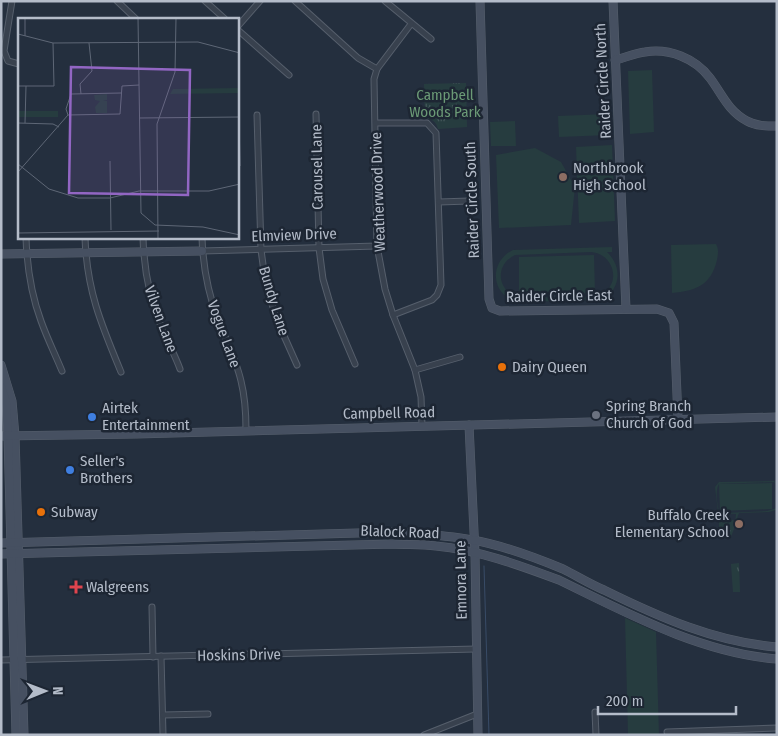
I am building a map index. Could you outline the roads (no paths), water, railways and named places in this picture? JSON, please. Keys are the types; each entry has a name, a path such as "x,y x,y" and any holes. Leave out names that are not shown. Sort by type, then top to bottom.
{"street":[{"path":"11,1 4,51 8,61 18,64"},
{"path":"117,1 135,18"},
{"path":"205,1 224,18"},
{"path":"239,27 260,1"},
{"path":"295,1 358,58 377,68 411,24"},
{"path":"384,1 431,39"},
{"name":"Raider Circle South","path":"480,1 485,200 489,299 492,308"},
{"name":"Raider Circle North","path":"613,1 626,309"},
{"path":"239,29 289,75"},
{"path":"615,60 645,52 661,51 679,54 700,67 710,78 724,101 748,122 760,126 777,126"},
{"name":"Weatherwood Drive","path":"377,68 374,78 377,246 385,290 415,370 421,397 422,426"},
{"name":"Carousel Lane","path":"316,114 319,248 323,279 332,310 355,364"},
{"name":"Bundy Lane","path":"257,115 261,250 264,279 274,310 297,365"},
{"path":"376,124 427,123 436,133 441,285 438,295 432,300 393,315"},
{"path":"439,202 469,201"},
{"path":"26,239 29,279 37,310 62,371"},
{"path":"85,239 93,300 121,372"},
{"name":"Vilven Lane","path":"144,239 147,276 155,309 180,370"},
{"name":"Vogue Lane","path":"202,239 205,279 212,304 231,349 241,380 246,411 246,430"},
{"name":"Elmview Drive","path":"1,254 261,250 377,246"},
{"name":"Raider Circle East","path":"492,308 500,311 626,309"},
{"path":"626,309 657,310 669,313 674,323 678,419"},
{"path":"415,370 460,357"},
{"path":"2,368 12,401 8,436"},
{"path":"1,387 6,402 15,543 18,660 24,735"},
{"name":"Campbell Road","path":"8,436 777,417"},
{"name":"Emnora Lane","path":"469,425 475,552 478,735"},
{"name":"Blalock Road","path":"1,543 392,532 474,540 520,553 564,570 656,614 702,632 763,646 777,647"},
{"path":"356,545 357,533"},
{"path":"279,547 280,535"},
{"path":"196,549 197,538"},
{"path":"87,552 89,541"},
{"name":"Blalock Road","path":"1,554 356,545 436,546 475,552 559,580 657,627 699,643 762,658 777,659"},
{"path":"152,606 153,657"},
{"name":"Hoskins Drive","path":"1,660 476,649"},
{"path":"161,656 163,735"},
{"path":"16,735 18,660"},
{"path":"595,712 596,735"},
{"path":"162,715 208,714"},
{"path":"424,735 477,714"},
{"path":"667,732 760,732 777,728"}],"waterway":[{"path":"484,566 489,735"}],"place":[{"name":"Northbrook High School","path":"563,177"},
{"name":"Dairy Queen","path":"502,367"},
{"name":"Spring Branch Church of God","path":"596,415"},
{"name":"Airtek Entertainment","path":"92,417"},
{"name":"Seller's Brothers","path":"70,470"},
{"name":"Subway","path":"41,512"},
{"name":"Buffalo Creek Elementary School","path":"739,524"},
{"name":"Walgreens","path":"76,587"}],"park label":[{"name":"Campbell Woods Park","path":"445,104"}]}
